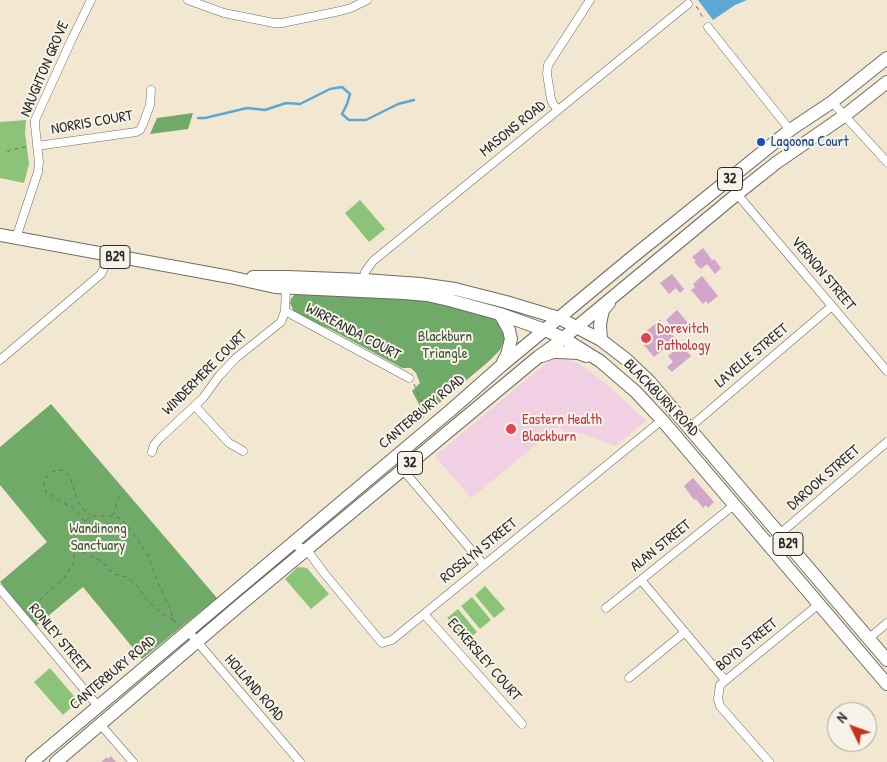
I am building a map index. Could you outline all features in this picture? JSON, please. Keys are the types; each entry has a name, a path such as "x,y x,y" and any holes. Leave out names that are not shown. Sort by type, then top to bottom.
{"main road":[{"name":"CANTERBURY ROAD","path":"32,762 559,318 790,130 832,102 887,58"},
{"name":"CANTERBURY ROAD","path":"56,762 302,553 737,194 776,163 844,116 887,82"},
{"name":"BLACKBURN ROAD","path":"0,235 230,277 286,282 332,290 363,286 420,284 454,289 559,318 576,326 601,340 638,370 887,660"},
{"name":"BLACKBURN ROAD","path":"286,282 309,278 448,300 500,314 545,330 600,361 636,392 662,420 887,684"},
{"path":"309,278 317,284 332,290"},
{"path":"601,340 600,325 603,310 614,295"},
{"path":"500,314 509,330 511,339 507,355 501,366"},
{"path":"538,357 553,352 570,352 600,361"},
{"path":"98,706 104,721"}],"street":[{"name":"NAUGHTON GROVE","path":"16,238 38,172 39,162 33,146 35,120 92,0"},
{"path":"188,0 224,13 274,23 340,11 367,0"},
{"path":"558,110 551,99 547,74 548,65 590,0"},
{"name":"MASONS ROAD","path":"363,286 365,272 373,262 688,4"},
{"path":"708,27 790,130"},
{"name":"NORRIS COURT","path":"33,146 136,132 144,124 150,105 151,90"},
{"path":"832,102 887,162"},
{"name":"VERNON STREET","path":"737,194 887,371"},
{"path":"0,360 101,274 108,255"},
{"path":"285,310 286,282"},
{"name":"LAVELLE STREET","path":"689,428 832,306"},
{"name":"WIRREANDA COURT","path":"285,310 409,378"},
{"name":"WINDERMERE COURT","path":"152,452 154,445 165,432 195,406 236,358 281,322 285,310"},
{"path":"195,406 229,443 243,451"},
{"name":"ROSSLYN STREET","path":"302,553 324,573 382,643 392,640 662,420"},
{"name":"DAROOK STREET","path":"768,544 887,442"},
{"path":"403,470 484,565"},
{"name":"ALAN STREET","path":"606,608 734,505"},
{"path":"292,544 302,553"},
{"path":"641,580 725,680"},
{"name":"RONLEY STREET","path":"0,589 98,706"},
{"name":"BOYD STREET","path":"769,762 720,706 718,693 720,685 819,604"},
{"name":"ECKERSLEY COURT","path":"424,614 522,724"},
{"path":"868,639 887,623"},
{"name":"HOLLAND ROAD","path":"188,631 300,762"},
{"path":"629,678 686,632"},
{"path":"104,721 133,762"}],"path":[{"path":"688,4 697,7 708,27"},
{"path":"7,152 33,146"},
{"path":"409,378 414,384 424,408 423,423 429,418"},
{"path":"85,522 72,508 46,492 44,484 47,477 53,471 63,470 70,476 77,500 82,509 91,516 113,516 121,519 130,529 148,555 170,608 173,620"},
{"path":"113,516 118,498 123,493"},
{"path":"24,618 48,592 63,580 73,564 79,532 91,516"},
{"path":"75,548 102,562 114,574 126,577 138,587 147,600 159,611 188,631"}],"shaded area":[{"name":"Eastern Health Blackburn","path":"551,359 573,361 581,365 611,388 646,421 615,446 578,432 570,438 559,426 471,498 435,456"}],"green space":[{"path":"193,113 188,129 150,134 157,118"},
{"path":"26,120 25,133 29,164 24,183 0,178 0,122"},
{"path":"360,200 385,229 369,242 345,213"},
{"name":"Blackburn Triangle","path":"298,293 402,298 437,302 493,317 500,322 507,334 500,350 488,362 419,420 420,406 412,391 420,383 416,373 411,368 402,368 330,329 298,317 290,303 294,295"},
{"name":"Wandinong Sanctuary","path":"51,404 217,598 142,659 83,587 36,626 0,582 47,542 0,485 0,447"},
{"path":"298,567 307,568 329,594 311,609 285,579"},
{"path":"485,586 505,609 494,618 475,595"},
{"path":"472,597 491,620 480,629 461,606"},
{"path":"458,609 477,632 467,641 447,618"},
{"path":"50,668 78,701 63,715 34,682"}],"water":[{"path":"698,0 747,0 735,5 713,20"}],"building":[{"path":"703,248 712,260 701,269 692,257"},
{"path":"714,259 721,268 715,274 707,264"},
{"path":"672,274 684,289 680,293 676,288 669,294 660,283"},
{"path":"702,276 718,296 708,304 706,301 703,304 691,290 695,287 693,284"},
{"path":"677,310 688,323 676,332 666,320"},
{"path":"660,320 676,339 654,357 638,338"},
{"path":"681,345 691,356 672,372 667,367 673,362 668,356"},
{"path":"693,478 714,502 708,508 706,505 703,508 696,499 694,500 684,486"},
{"path":"111,756 116,762 101,762 107,757 108,759"}],"waterway":[{"path":"198,118 247,108 265,110 286,103 300,104 330,89 342,87 350,94 342,114 349,120 366,120 398,104 414,100"}],"place":[{"name":"Lagoona Court","path":"761,142"},
{"name":"Dorevitch Pathology","path":"646,338"},
{"name":"Eastern Health Blackburn","path":"511,429"}]}
